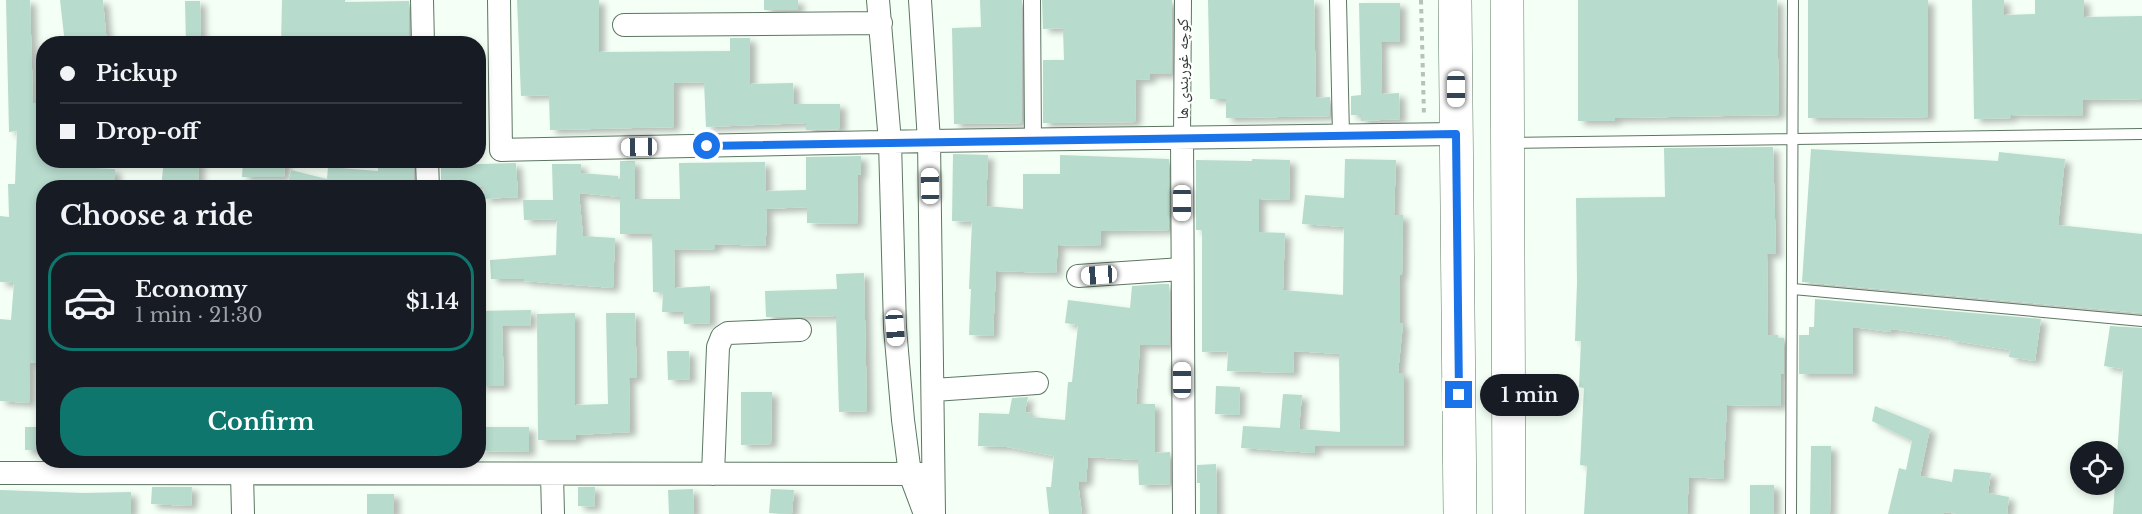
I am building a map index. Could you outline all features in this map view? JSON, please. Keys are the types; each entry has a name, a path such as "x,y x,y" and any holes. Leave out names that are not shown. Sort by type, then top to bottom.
{"main road":[{"path":"1455,0 1441,134 1460,514"},
{"path":"1507,0 1509,514"}],"street":[{"path":"422,0 423,36"},
{"path":"499,0 501,150 1441,134"},
{"path":"878,0 890,142 895,328 903,420 910,474 925,514"},
{"path":"920,0 929,141 934,514"},
{"path":"1032,0 1033,140"},
{"name":"کوچه غوربندی ها","path":"1182,137 1183,0"},
{"path":"1338,0 1341,135"},
{"path":"624,26 881,23"},
{"path":"1182,137 1184,514"},
{"path":"1078,276 1182,269"},
{"path":"713,474 718,346 722,337 728,333 800,330"},
{"path":"934,390 1037,383"},
{"path":"0,473 933,474"},
{"path":"242,474 243,514"},
{"path":"552,474 553,514"}],"lane":[{"path":"1791,514 1793,0"},
{"path":"1507,143 2142,134"},
{"path":"1793,289 2142,321"}],"path":[{"path":"1421,0 1441,134"}],"building":[{"path":"6,0 30,0 33,103 36,103 36,168 115,169 115,180 36,180 36,363 30,362 29,403 0,401 0,319 11,320 14,283 0,282 0,216 9,217 8,184 15,184 17,131 9,132"},
{"path":"60,0 103,0 106,36 64,36"},
{"path":"282,0 409,1 409,36 281,36"},
{"path":"517,0 599,0 599,52 730,51 730,38 750,38 750,84 793,83 794,104 840,104 840,129 806,130 806,123 706,127 704,82 674,83 674,127 550,130 549,95 521,96"},
{"path":"764,0 798,0 798,10 764,10"},
{"path":"980,0 1022,0 1022,123 954,124 952,28 981,27"},
{"path":"1042,0 1172,0 1171,74 1150,74 1150,79 1136,80 1135,122 1043,123 1043,60 1064,60 1063,28 1043,29"},
{"path":"1208,0 1314,0 1316,98 1330,97 1330,116 1226,118 1226,99 1210,99"},
{"path":"1578,0 1777,0 1779,115 1615,118 1615,121 1578,121"},
{"path":"1808,0 1928,0 1928,117 1808,118"},
{"path":"1972,0 2004,0 2004,15 2035,14 2035,0 2084,0 2084,17 2142,16 2142,99 2083,100 2082,116 2011,115 2011,118 1974,119"},
{"path":"185,1 200,1 201,36 186,36"},
{"path":"1359,3 1400,3 1400,42 1381,42 1382,94 1399,93 1400,119 1361,121 1361,115 1351,115 1351,96 1361,95"},
{"path":"1773,147 1776,254 1767,254 1768,335 1778,335 1778,338 1784,338 1781,406 1727,405 1723,479 1689,477 1687,514 1584,514 1587,466 1580,465 1584,388 1579,387 1581,341 1575,341 1576,198 1665,197 1664,148"},
{"path":"1811,149 1998,161 1999,152 2065,159 2058,225 2142,234 2142,313 1802,282"},
{"path":"953,154 988,155 986,206 1023,209 1023,174 1060,174 1060,155 1169,159 1169,230 1101,231 1100,246 1058,245 1056,273 996,271 993,336 969,335 972,222 952,221"},
{"path":"861,156 861,174 858,175 857,224 807,223 807,207 766,209 765,246 715,244 715,249 674,250 675,288 710,286 710,323 684,324 683,312 662,312 663,293 653,292 652,234 620,234 620,197 579,193 583,236 615,238 613,288 524,281 524,279 491,279 490,260 556,255 557,219 524,220 523,200 553,200 552,164 581,164 581,173 618,176 620,179 620,161 635,161 635,199 680,199 679,163 765,162 766,191 806,190 806,157"},
{"path":"1252,159 1290,160 1289,200 1259,199 1259,232 1285,233 1283,290 1343,295 1344,227 1302,224 1305,195 1344,198 1345,159 1396,160 1394,215 1403,215 1400,323 1403,324 1398,373 1404,373 1404,446 1315,446 1315,453 1241,448 1243,426 1280,428 1283,394 1302,395 1299,429 1340,432 1339,354 1294,351 1293,373 1227,371 1228,351 1202,352 1202,230 1196,230 1196,160 1252,161"},
{"path":"516,163 518,197 486,199 486,180 441,180 441,168 486,168 486,164"},
{"path":"163,168 199,168 198,180 162,180"},
{"path":"243,168 285,168 284,177 242,177"},
{"path":"328,168 378,171 378,168 414,168 414,180 289,180 291,170 327,179"},
{"path":"864,273 867,411 839,412 836,316 766,317 765,291 837,289 836,274"},
{"path":"1169,284 1170,345 1140,345 1136,404 1155,404 1155,453 1170,452 1170,484 1139,485 1138,460 1088,457 1086,482 1078,482 1082,514 1049,514 1046,487 1051,487 1054,456 1007,447 978,446 979,413 1009,414 1012,398 1028,397 1025,412 1031,413 1031,417 1065,420 1068,382 1072,382 1078,325 1065,323 1068,300 1130,308 1132,286"},
{"path":"1815,299 2041,319 2035,361 2009,357 2010,350 1949,340 1950,337 1891,329 1890,332 1853,327 1853,374 1799,374 1799,335 1809,335 1809,327 1814,327"},
{"path":"531,310 530,326 502,326 504,386 486,386 486,311"},
{"path":"575,313 575,405 608,404 606,313 635,313 637,378 629,378 630,432 576,435 576,440 538,440 537,314"},
{"path":"2110,326 2142,328 2142,514 2113,514 2114,495 2124,495 2124,441 2118,441 2123,369 2104,366"},
{"path":"667,351 689,351 690,379 668,380"},
{"path":"1216,386 1240,387 1239,415 1215,414"},
{"path":"741,392 772,392 771,444 741,445"},
{"path":"1875,406 1930,429 1920,476 1952,482 1954,469 1991,473 1988,493 2009,497 2007,514 1944,512 1944,514 1888,514 1899,468 1906,470 1912,441 1872,421"},
{"path":"25,427 36,427 36,450 25,450"},
{"path":"486,427 529,427 529,452 486,451"},
{"path":"1811,446 1831,446 1830,514 1810,514"},
{"path":"1216,464 1217,514 1200,514 1200,483 1197,483 1197,465"},
{"path":"1750,485 1774,485 1774,514 1750,514"},
{"path":"152,487 192,487 191,506 151,504"},
{"path":"578,487 595,487 594,507 578,506"},
{"path":"693,489 694,514 669,514 668,490"},
{"path":"771,489 794,490 792,514 769,513"},
{"path":"0,490 131,492 131,514 0,514"},
{"path":"367,494 394,494 394,514 367,514"}],"route":[{"path":"707,146 1456,134 1459,395"}]}
